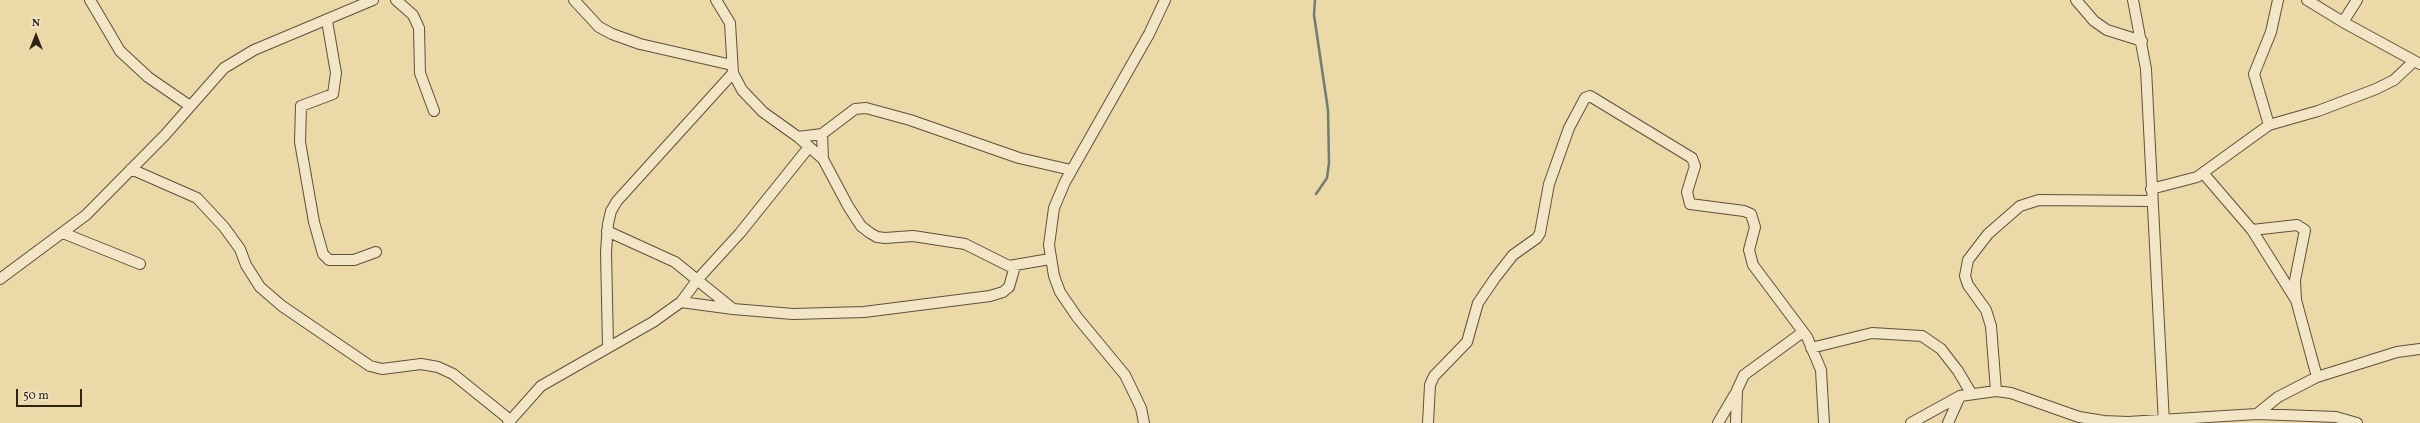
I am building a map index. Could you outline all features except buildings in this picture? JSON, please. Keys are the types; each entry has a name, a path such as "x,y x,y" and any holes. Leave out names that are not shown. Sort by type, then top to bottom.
{"street":[{"path":"90,0 120,51 148,77 190,106"},
{"path":"0,279 86,215 165,135 224,68 254,50 327,21 373,0"},
{"path":"396,0 413,15 419,28 420,73 434,111"},
{"path":"574,0 599,27 612,34 640,44 732,69"},
{"path":"716,0 730,23 732,69 742,90 763,112 798,137 823,159 861,226 877,237 917,236 965,244 1009,266 1050,259"},
{"path":"1144,423 1141,408 1125,376 1076,317 1060,292 1050,259 1049,230 1054,208 1071,170 1149,34 1165,0"},
{"path":"2076,0 2094,21 2106,30 2142,42"},
{"path":"2133,0 2146,68 2164,422"},
{"path":"2270,125 2254,74 2271,32 2278,0"},
{"path":"2151,189 2197,177 2270,125 2318,111 2376,89 2394,80 2417,62 2343,22 2307,0"},
{"path":"2343,22 2357,0"},
{"path":"327,21 336,73 333,94 301,106 300,142 314,222 323,254 329,260 354,260 376,252"},
{"path":"608,346 607,231 611,211 617,201 732,69"},
{"path":"1428,423 1430,385 1434,376 1467,342 1478,303 1495,278 1513,255 1537,238 1540,233 1549,184 1569,128 1585,98 1590,96 1692,158 1695,166 1687,192 1687,199 1690,204 1744,211 1751,214 1755,227 1749,250 1753,265 1803,332 1811,348 1820,370 1824,423"},
{"path":"798,137 822,134 855,109 866,108 910,120 1019,158 1071,170"},
{"path":"822,134 823,159"},
{"path":"131,169 197,198 224,227 240,249 246,265 260,287 282,306 370,366 382,369 421,364 438,367 453,374 509,421 541,386 608,346 653,322 681,302 698,279 740,234 809,147"},
{"path":"2203,173 2252,230 2296,300"},
{"path":"1996,391 1991,326 1986,310 1968,285 1965,276 1968,260 1988,234 2020,206 2039,200 2152,201"},
{"path":"2252,230 2297,225 2305,230 2295,280 2296,300 2317,377"},
{"path":"607,231 665,256 698,279 733,310"},
{"path":"63,233 140,264"},
{"path":"681,302 733,310 793,314 864,312 990,296 1003,292 1009,287 1015,266"},
{"path":"1718,423 1744,375 1803,332"},
{"path":"1811,348 1872,333 1922,336 1941,349 1958,371 1971,393"},
{"path":"2257,414 2278,397 2317,377 2397,352 2420,349"},
{"path":"1736,423 1737,390"},
{"path":"1911,423 1960,396 1971,393 1996,391 2011,393 2077,420 2164,422 2257,414 2336,417 2357,423"},
{"path":"1948,423 1960,396"}],"waterway":[{"path":"1315,0 1314,15 1328,110 1329,163 1327,178 1316,194"}]}
